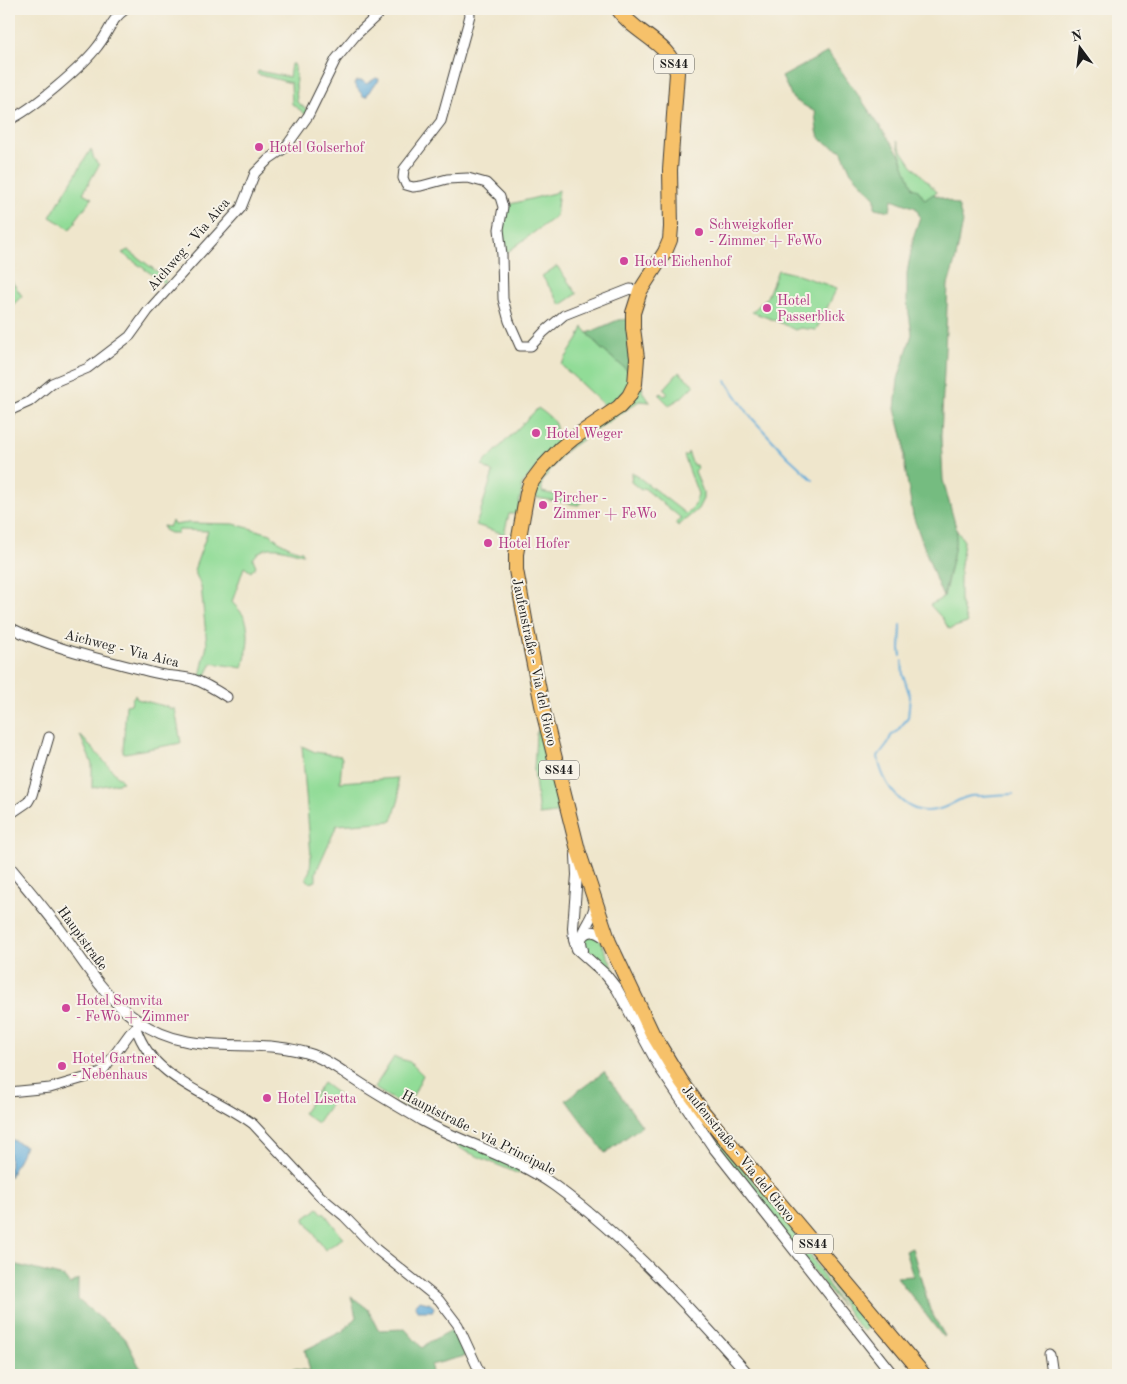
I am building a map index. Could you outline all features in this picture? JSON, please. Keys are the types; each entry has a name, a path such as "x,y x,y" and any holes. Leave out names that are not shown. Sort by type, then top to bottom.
{"main road":[{"name":"Jaufenstraße - Via del Giovo","path":"618,9 627,21 668,54 676,66 670,170 670,240 665,252 640,291 633,313 637,370 632,390 619,407 572,438 542,468 530,484 527,493 518,537 516,570 544,715 578,850 597,911 609,942 652,1033 668,1061 703,1112 924,1375"}],"street":[{"path":"9,120 31,106 89,56 99,45 116,16 126,9"},
{"name":"Aichweg - Via Aica","path":"9,411 29,402 52,384 88,368 130,336 148,311 241,208 255,172 285,148 298,133 336,59 356,35 384,9"},
{"path":"469,9 470,15 467,28 441,121 404,169 404,182 406,185 413,187 446,179 468,178 486,183 500,197 503,207 499,229 502,255 503,299 509,321 520,346 531,346 544,332 564,316 630,289 640,291"},
{"name":"Aichweg - Via Aica","path":"9,627 50,644 90,656 163,675 192,679 227,697"},
{"path":"9,815 28,802 32,795 49,737"},
{"path":"570,814 577,875 573,928 576,945 580,953 606,975 617,989 661,1070 713,1147 893,1375"},
{"name":"Hauptstraße","path":"9,866 38,900 104,991 137,1025"},
{"path":"573,928 575,920 581,913 597,911"},
{"path":"585,956 580,939 597,911"},
{"path":"580,939 584,933 594,931 598,932 609,942"},
{"path":"11,1090 50,1088 101,1073 137,1025"},
{"path":"137,1025 138,1035 146,1048 166,1071 181,1083 210,1100 242,1115 253,1124 320,1196 344,1216 376,1249 439,1300 458,1325 481,1375"},
{"name":"Hauptstraße - via Principale","path":"137,1025 190,1042 214,1046 282,1046 316,1056 424,1121 522,1168 554,1186 608,1230 657,1277 749,1375"},
{"path":"1050,1354 1053,1375"}],"green space":[{"path":"828,52 900,155 913,188 918,190 925,200 933,194 958,205 963,222 956,258 948,285 941,436 943,480 957,531 943,597 913,516 904,461 904,443 895,409 898,379 912,334 907,301 907,273 914,235 920,217 916,208 892,199 890,211 875,208 875,198 851,172 841,150 826,143 819,137 815,112 793,99 782,77"},
{"path":"291,64 294,64 295,67 297,102 310,112 308,116 292,104 291,83 257,74 258,71 289,77"},
{"path":"897,141 911,164 937,192 925,200 918,190 913,189 909,183"},
{"path":"91,149 94,159 99,165 83,193 92,198 70,229 50,217"},
{"path":"559,190 556,216 505,254 502,231 507,205"},
{"path":"128,250 163,276 167,285 122,253"},
{"path":"557,266 577,294 561,305 542,276"},
{"path":"778,270 837,288 816,330 800,328 795,330 752,312 767,297"},
{"path":"9,277 22,296 9,309"},
{"path":"628,319 632,374 599,347 588,333 618,320"},
{"path":"583,327 599,347 632,374 627,390 608,409 561,365 578,339"},
{"path":"679,372 694,385 681,398 669,405 659,395 661,393 664,396 668,394 664,389"},
{"path":"638,387 643,388 642,391 650,402 639,401 564,452 542,481 542,492 584,501 578,505 532,497 533,491 556,458"},
{"path":"538,408 553,421 556,432 563,439 524,482 521,488 517,514 509,514 504,534 476,525 493,473 482,465"},
{"path":"688,452 693,465 696,465 697,469 695,471 703,492 703,499 698,509 678,526 676,523 681,518 644,488 641,490 631,482 632,472 686,514 695,505 698,494 684,456"},
{"path":"172,521 174,525 188,523 234,524 271,534 285,545 302,551 303,554 270,548 258,553 253,559 256,566 251,572 244,567 232,602 244,616 248,630 248,643 243,668 212,663 204,679 200,676 207,645 201,586 194,570 208,531 179,530 178,533 170,533 164,530 163,526 169,527"},
{"path":"957,531 964,541 960,573 960,600 967,623 949,629 930,605 944,597"},
{"path":"135,695 137,699 168,707 169,709 175,709 181,743 123,752 126,705 131,704"},
{"path":"538,730 542,730 564,812 539,815 534,770 536,734"},
{"path":"80,735 123,782 92,788 92,764"},
{"path":"302,746 315,752 341,756 340,782 397,778 399,799 392,821 337,825 316,872 316,881 310,883 306,878 310,870 311,856"},
{"path":"587,936 597,937 601,942 620,982 619,986 615,979 615,974 585,948 585,938"},
{"path":"394,1057 410,1062 423,1075 407,1108 374,1088"},
{"path":"604,1072 642,1126 605,1153 566,1100"},
{"path":"323,1083 338,1094 317,1123 303,1113"},
{"path":"693,1109 791,1226 841,1306 709,1136"},
{"path":"453,1139 522,1168 519,1174 465,1151 451,1142"},
{"path":"318,1208 325,1214 343,1238 325,1250 304,1219"},
{"path":"912,1248 930,1310 945,1336 943,1337 897,1277 913,1276 905,1251"},
{"path":"816,1256 868,1317 868,1325 865,1331 853,1320"},
{"path":"9,1264 64,1277 70,1285 78,1279 78,1300 125,1338 139,1366 150,1375 9,1375"},
{"path":"351,1296 368,1309 378,1330 405,1329 422,1348 429,1342 456,1328 469,1355 431,1365 432,1375 292,1375 293,1369 310,1371 305,1350 343,1331 356,1317"}],"water":[{"path":"376,78 379,79 378,82 372,87 366,97 363,96 354,84 356,81 363,81 366,84"},
{"path":"11,1139 25,1146 10,1177 9,1144"},
{"path":"419,1301 429,1303 434,1307 433,1311 417,1311 415,1306"}],"waterway":[{"path":"726,381 750,416 787,456 813,480"},
{"path":"901,625 901,656"},
{"path":"902,661 903,675 910,696 908,718 891,736 878,756 884,777 896,796 914,808 924,811 940,809 971,796 1013,794"}],"place":[{"name":"Hotel Golserhof","path":"259,147"},
{"name":"Schweigkofler - Zimmer + FeWo","path":"699,232"},
{"name":"Hotel Eichenhof","path":"624,261"},
{"name":"Hotel Passerblick","path":"767,308"},
{"name":"Hotel Weger","path":"536,433"},
{"name":"Pircher - Zimmer + FeWo","path":"543,505"},
{"name":"Hotel Hofer","path":"488,543"},
{"name":"Hotel Somvita - FeWo + Zimmer","path":"66,1008"},
{"name":"Hotel Gartner - Nebenhaus","path":"62,1066"},
{"name":"Hotel Lisetta","path":"267,1098"}]}
